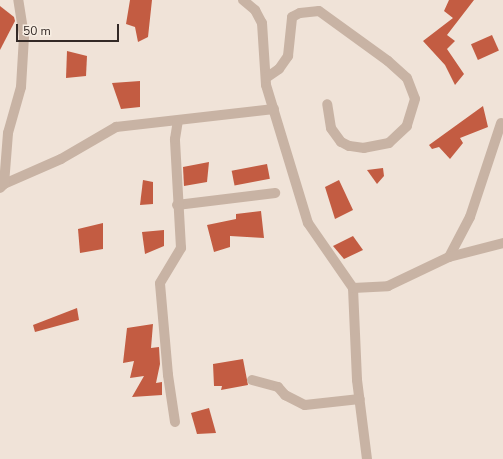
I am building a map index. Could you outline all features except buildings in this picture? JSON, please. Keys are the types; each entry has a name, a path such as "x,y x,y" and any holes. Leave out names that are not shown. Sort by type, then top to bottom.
{"street":[{"path":"2,186 8,133 21,87 24,36 18,0"},
{"path":"243,0 255,10 262,23 266,78 308,223 353,288 360,399 367,459"},
{"path":"266,78 279,69 288,56 292,17 300,13 319,11 388,61 407,78 415,98 407,126 389,143 364,148 349,146 341,142 331,128 327,104"},
{"path":"2,186 61,159 116,127 274,109"},
{"path":"175,422 168,375 160,283 181,248 177,205 175,139 178,121"},
{"path":"449,257 470,217 501,123"},
{"path":"177,205 275,193"},
{"path":"353,288 388,286 449,257 503,244"},
{"path":"252,380 278,387 285,395 305,405 360,399"}]}
